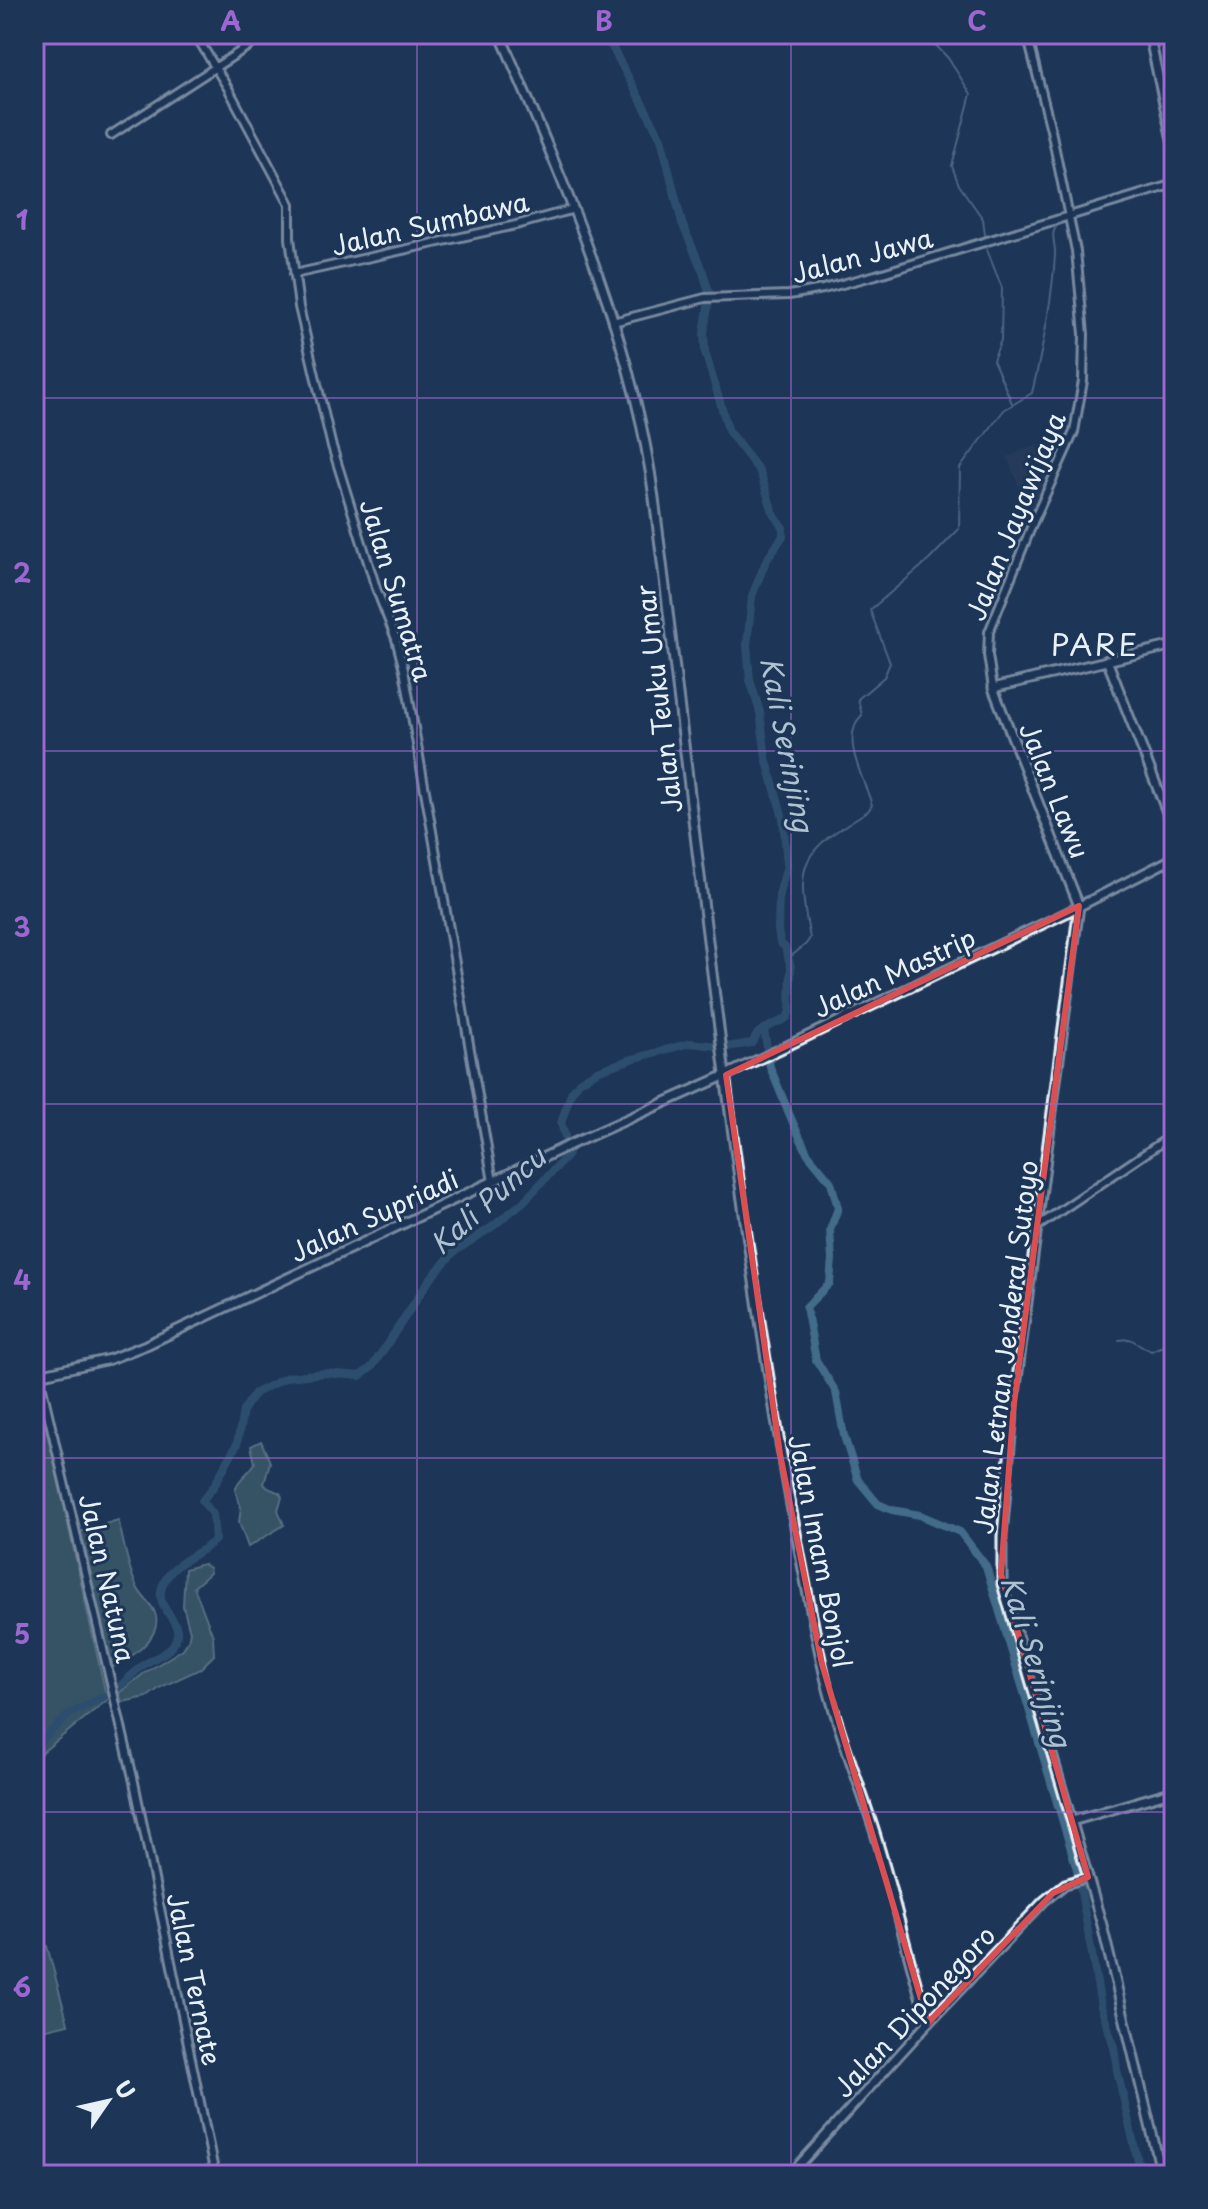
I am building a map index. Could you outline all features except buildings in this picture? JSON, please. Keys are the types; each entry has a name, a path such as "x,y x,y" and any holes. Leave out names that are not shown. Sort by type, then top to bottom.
{"main road":[{"name":"Jalan Teuku Umar","path":"500,34 574,209 613,322 637,403 649,458 726,1075"},
{"path":"1149,34 1174,149"},
{"path":"993,688 1174,645"},
{"path":"1107,660 1174,830"},
{"name":"Jalan Lawu","path":"993,688 1079,906"},
{"name":"Jalan Mastrip","path":"726,1075 1174,858"},
{"path":"1077,923 1094,899"},
{"name":"Jalan Letnan Jenderal Sutoyo","path":"1079,906 1014,1402 1001,1574 1010,1618 1072,1821 1081,1879 1117,1984 1162,2175"},
{"name":"Jalan Supriadi","path":"36,1375 129,1352 726,1075"},
{"name":"Jalan Imam Bonjol","path":"726,1075 780,1454 822,1664 845,1750 878,1845 928,2023"},
{"path":"1072,1821 1174,1791"},
{"name":"Jalan Diponegoro","path":"790,2175 1049,1896 1065,1884 1081,1879"}],"street":[{"name":"Jalan Sumatra","path":"195,34 290,204 289,228 299,307 331,443 404,670 493,1182"},
{"path":"111,135 267,34"},
{"name":"Jalan Jayawijaya","path":"993,688 988,655 989,632 1034,520 1068,448 1080,405 1084,334 1080,280 1070,217 1027,34"},
{"name":"Jalan Jawa","path":"613,322 707,298 789,295 823,289 1174,184"},
{"name":"Jalan Sumbawa","path":"294,274 516,225 574,209"},
{"path":"1038,1226 1174,1134"},
{"name":"Jalan Natuna","path":"36,1375 136,1791"},
{"name":"Jalan Ternate","path":"136,1791 215,2175"}],"highlighted area":[{"path":"1079,906 1014,1402 1001,1574 1088,1877 1053,1893 928,2023 822,1664 780,1454 726,1075"}],"shaded area":[{"path":"1037,444 1050,485 1038,512 1030,514 1007,457"}],"green space":[{"path":"44,1415 107,1700 34,1759 34,1417"},
{"path":"261,1441 270,1462 264,1484 282,1497 278,1510 284,1525 248,1547 239,1522 241,1507 235,1490 255,1463 251,1446"},
{"path":"118,1520 128,1563 139,1590 154,1610 156,1622 150,1639 143,1647 111,1668 80,1532"},
{"path":"203,1564 210,1573 194,1587 213,1636 214,1655 200,1669 147,1697 122,1702 119,1693 183,1649 188,1641 190,1632 183,1606 185,1569"},
{"path":"47,1946 68,2024 34,2032 34,1947"}],"waterway":[{"name":"Kali Serinjing","path":"605,34 661,138 682,223 703,272 710,295 704,333 705,352 729,432 760,472 774,515 783,528 783,536 766,561 752,596 747,645 750,680 760,712 766,758 783,818 787,865 779,895 778,930 780,943 785,947 791,967 790,1011 787,1018 764,1029 770,1067 808,1154 831,1182 838,1208 830,1230 830,1283 806,1307 816,1360 836,1392 844,1436 858,1480 878,1504 920,1515 960,1532 986,1566 1077,1869 1101,2006 1114,2047 1141,2175"},
{"path":"925,34 948,58 971,94 952,166 959,185 983,219 987,250 1002,288 1001,340 993,360 1012,403"},
{"path":"1133,200 1174,188"},
{"path":"789,958 810,938 803,891 808,860 816,848 872,805 855,758 853,735 855,724 862,715 858,699 884,677 890,663 870,610 929,560 959,529 960,468 1004,410 1032,393 1052,290 1053,233 1062,221"},
{"name":"Kali Puncu","path":"34,1748 69,1715 107,1695 172,1647 176,1627 161,1598 162,1588 177,1566 215,1540 213,1514 202,1501 237,1444 243,1411 255,1393 287,1377 325,1373 360,1376 372,1367 430,1279 454,1252 522,1203 567,1156 569,1150 561,1123 571,1093 579,1082 597,1071 690,1043 726,1047 752,1043 764,1029"},
{"path":"1119,1340 1130,1339 1151,1351 1174,1341"}],"district":[{"name":"PARE","path":"1095,643"}]}
